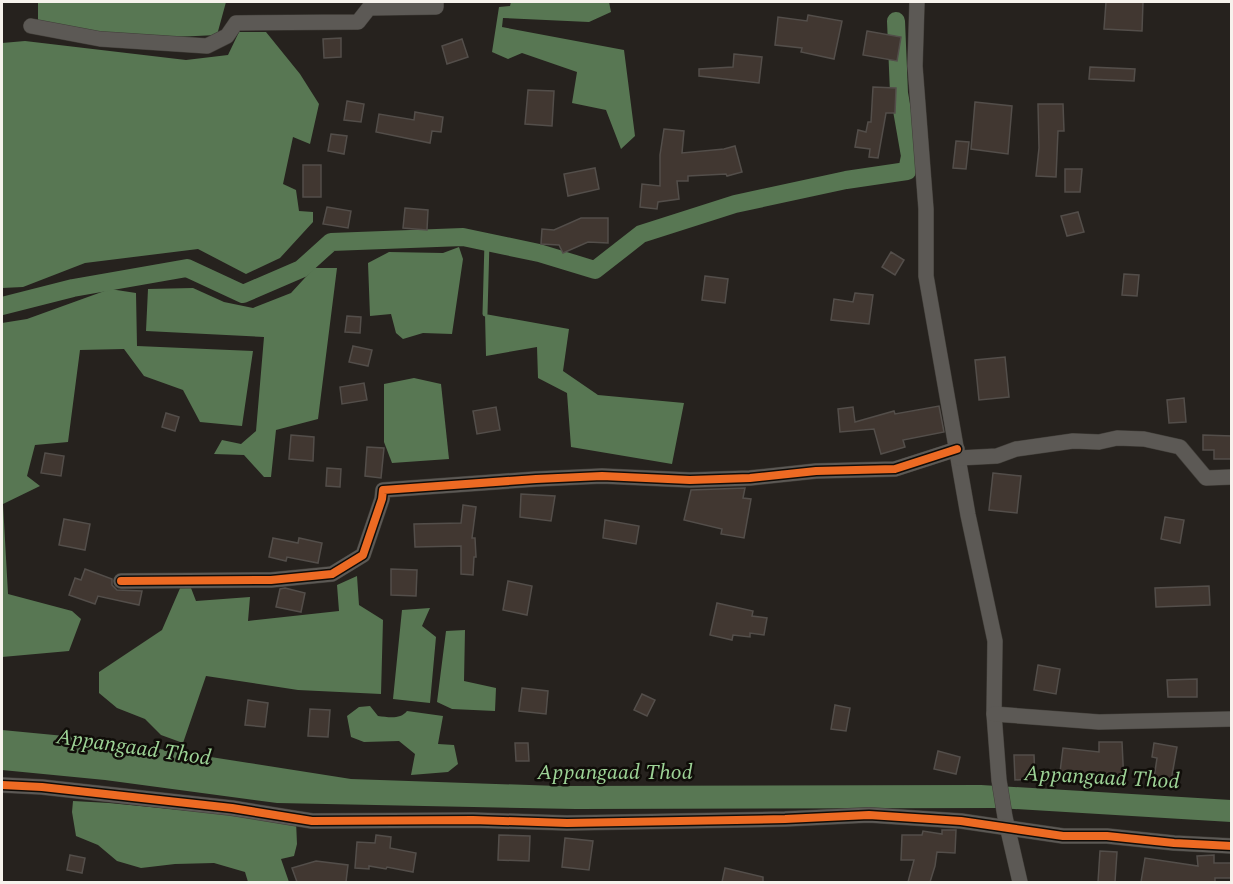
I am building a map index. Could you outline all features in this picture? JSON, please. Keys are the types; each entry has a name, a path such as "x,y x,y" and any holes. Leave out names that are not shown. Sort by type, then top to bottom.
{"street":[{"path":"31,26 100,39 207,46 227,36 236,23 358,22 369,8 436,7 436,2"},
{"path":"917,2 915,66 926,209 926,276 995,641 994,714 999,780 1020,882"},
{"path":"121,581 271,580 332,574 363,555 383,490 602,476 690,480 750,478 816,471 896,469 958,453 997,456 1016,449 1073,441 1098,442 1117,438 1144,439 1180,447 1206,478 1232,477"},
{"path":"994,714 1099,722 1232,719"},
{"path":"2,785 42,787 232,808 312,821 473,820 567,823 869,815 1006,822 1063,836 1107,836 1232,846"}],"water":[{"path":"38,2 226,2 217,35 175,37 100,33 38,21"},
{"path":"511,2 609,2 611,12 589,22 503,18 502,27 624,50 635,136 621,149 606,110 572,103 577,72 522,53 508,59 492,52 499,7 510,6"},
{"path":"239,32 266,32 300,74 319,104 310,144 293,137 283,184 296,190 299,211 313,212 313,222 280,258 246,274 198,249 85,263 23,287 2,288 2,43 25,41 186,60 228,55"},
{"path":"459,247 463,259 452,334 423,333 403,339 396,333 391,314 370,316 368,263 389,252 443,253"},
{"path":"314,268 337,268 318,419 276,430 271,477 264,477 244,455 214,454 222,440 241,444 256,431 264,337 146,331 148,289 193,288 224,302 253,308 291,293"},
{"path":"110,289 136,293 137,346 253,351 242,426 200,422 183,390 144,376 124,349 80,350 68,442 35,445 27,476 40,486 3,504 8,594 72,611 81,619 69,651 2,657 2,323 27,319"},
{"path":"485,314 569,329 563,371 598,395 684,403 672,464 571,447 567,393 538,378 537,347 486,356"},
{"path":"414,378 441,384 449,459 392,463 384,442 384,384"},
{"path":"357,576 359,605 383,620 381,694 298,690 206,676 183,743 161,735 145,719 117,708 99,693 99,672 162,630 181,586 191,588 196,601 250,597 248,621 339,611 337,585"},
{"path":"430,608 422,626 436,637 430,703 393,699 402,610"},
{"path":"465,630 464,681 496,688 495,711 452,709 437,702 446,631"},
{"path":"370,706 378,716 397,717 407,711 443,716 438,744 454,745 458,764 448,772 411,775 415,754 399,741 364,742 351,737 347,716 359,707"},
{"name":"Appangaad Thod","path":"2,730 96,739 351,779 558,786 981,785 1231,800 1231,822 999,808 576,809 277,803 105,780 2,770"},
{"path":"73,801 296,821 297,844 294,856 281,859 289,882 248,882 245,872 214,863 141,868 117,861 98,845 76,836 72,812"}],"building":[{"path":"1106,2 1143,2 1142,31 1104,29"},
{"path":"808,15 842,21 834,59 801,52 802,48 775,45 778,17 807,21"},
{"path":"867,31 901,37 897,61 863,55"},
{"path":"341,38 341,57 324,58 323,39"},
{"path":"462,39 468,57 447,64 442,46"},
{"path":"734,54 762,57 759,83 699,76 699,69 733,67"},
{"path":"1090,67 1135,69 1134,81 1089,79"},
{"path":"873,87 896,88 895,113 886,113 878,158 869,157 870,149 855,147 858,130 866,132 868,122 871,122"},
{"path":"528,90 554,91 552,126 525,124"},
{"path":"347,101 364,104 361,122 344,120"},
{"path":"975,102 1012,106 1008,154 971,149"},
{"path":"1038,104 1063,104 1064,131 1058,131 1056,177 1036,176 1039,148"},
{"path":"415,112 443,117 441,132 432,131 430,143 376,132 379,114 414,120"},
{"path":"664,129 684,131 682,153 735,146 742,172 727,176 726,174 688,176 688,181 677,181 679,199 658,202 657,209 640,207 642,184 660,186 660,155"},
{"path":"331,134 347,136 344,154 328,151"},
{"path":"956,141 969,142 966,169 953,168"},
{"path":"303,165 321,165 321,197 303,197"},
{"path":"595,168 599,189 568,196 564,174"},
{"path":"1065,169 1082,169 1080,192 1065,192"},
{"path":"327,207 351,211 348,228 323,224"},
{"path":"405,208 428,210 427,230 403,228"},
{"path":"1078,212 1084,232 1067,236 1061,216"},
{"path":"581,218 608,218 608,243 588,242 563,253 559,245 541,244 542,229 554,230"},
{"path":"891,252 904,260 895,275 882,267"},
{"path":"1124,274 1139,275 1137,296 1122,295"},
{"path":"705,276 728,279 725,303 702,300"},
{"path":"855,293 873,295 869,324 831,320 834,299 853,302"},
{"path":"347,316 361,317 360,333 345,332"},
{"path":"353,346 372,350 368,366 349,362"},
{"path":"1005,357 1009,397 979,400 975,360"},
{"path":"364,383 367,400 342,404 340,387"},
{"path":"1184,398 1186,422 1169,423 1167,400"},
{"path":"939,406 944,432 903,440 905,447 881,454 874,429 840,432 838,409 853,407 855,422 894,411 895,414"},
{"path":"496,407 500,430 477,434 473,411"},
{"path":"166,413 179,417 175,431 162,427"},
{"path":"291,435 314,437 313,461 289,459"},
{"path":"1203,435 1232,436 1232,459 1214,459 1214,450 1203,450"},
{"path":"367,447 384,448 381,478 365,476"},
{"path":"45,453 64,456 61,476 41,473"},
{"path":"327,468 341,469 340,487 326,486"},
{"path":"993,473 1021,476 1017,513 989,510"},
{"path":"745,488 743,498 751,499 744,538 721,534 722,529 684,520 691,490"},
{"path":"521,494 555,496 551,521 520,517"},
{"path":"463,505 476,507 472,538 475,538 476,557 474,557 473,575 461,574 461,546 415,547 414,524 461,523"},
{"path":"1165,517 1184,520 1180,543 1161,539"},
{"path":"64,519 90,524 85,550 59,545"},
{"path":"605,520 639,526 636,544 603,538"},
{"path":"273,538 298,543 299,538 322,543 318,563 287,557 286,561 269,557"},
{"path":"85,569 112,579 112,585 117,590 142,591 139,605 98,596 95,604 69,595 75,578 81,580"},
{"path":"391,569 417,570 416,596 391,595"},
{"path":"508,581 532,586 527,615 503,610"},
{"path":"1209,586 1210,605 1156,607 1155,588"},
{"path":"280,589 305,593 301,612 276,607"},
{"path":"717,603 753,611 752,616 767,618 764,635 750,633 750,637 733,635 732,640 710,635"},
{"path":"1038,665 1060,669 1056,694 1034,690"},
{"path":"1197,679 1197,697 1168,697 1167,680"},
{"path":"522,688 548,691 546,714 519,711"},
{"path":"642,694 655,700 647,716 634,710"},
{"path":"248,700 268,703 265,727 245,725"},
{"path":"835,705 850,708 846,731 831,729"},
{"path":"310,709 330,710 328,737 308,736"},
{"path":"1099,742 1122,742 1124,784 1100,784 1100,778 1060,772 1063,748 1099,752"},
{"path":"515,743 528,743 529,761 516,761"},
{"path":"1154,743 1177,747 1171,781 1154,778 1157,758 1152,757"},
{"path":"938,751 960,757 956,774 934,769"},
{"path":"1014,755 1034,755 1035,779 1015,780"},
{"path":"942,830 956,830 955,853 937,852 930,882 908,882 914,860 901,860 902,835 922,835 923,831 942,834"},
{"path":"376,835 391,837 390,848 416,853 413,872 387,867 386,869 369,866 369,869 355,868 357,842 375,843"},
{"path":"499,835 530,836 529,861 498,860"},
{"path":"565,838 593,841 589,870 562,867"},
{"path":"1100,851 1117,852 1115,882 1098,882"},
{"path":"70,855 85,858 82,873 67,870"},
{"path":"1214,855 1214,863 1232,863 1232,878 1215,878 1215,882 1141,882 1145,858 1198,866 1197,856"},
{"path":"316,861 348,865 346,882 297,882 292,868"},
{"path":"725,868 763,877 763,882 722,882"}],"waterway":[{"path":"2,306 73,288 187,268 243,294 301,269 331,242 463,237 539,253 595,270 641,234 735,204 846,180 907,171 910,156 899,93 896,21"},
{"path":"485,314 487,242"}],"cycle path":[{"path":"121,581 271,580 332,574 363,555 383,490 602,476 690,480 750,478 816,471 895,469 957,449"},
{"path":"2,785 42,787 232,808 312,821 473,820 567,823 869,815 961,821 1063,836 1107,836 1232,846"}]}
